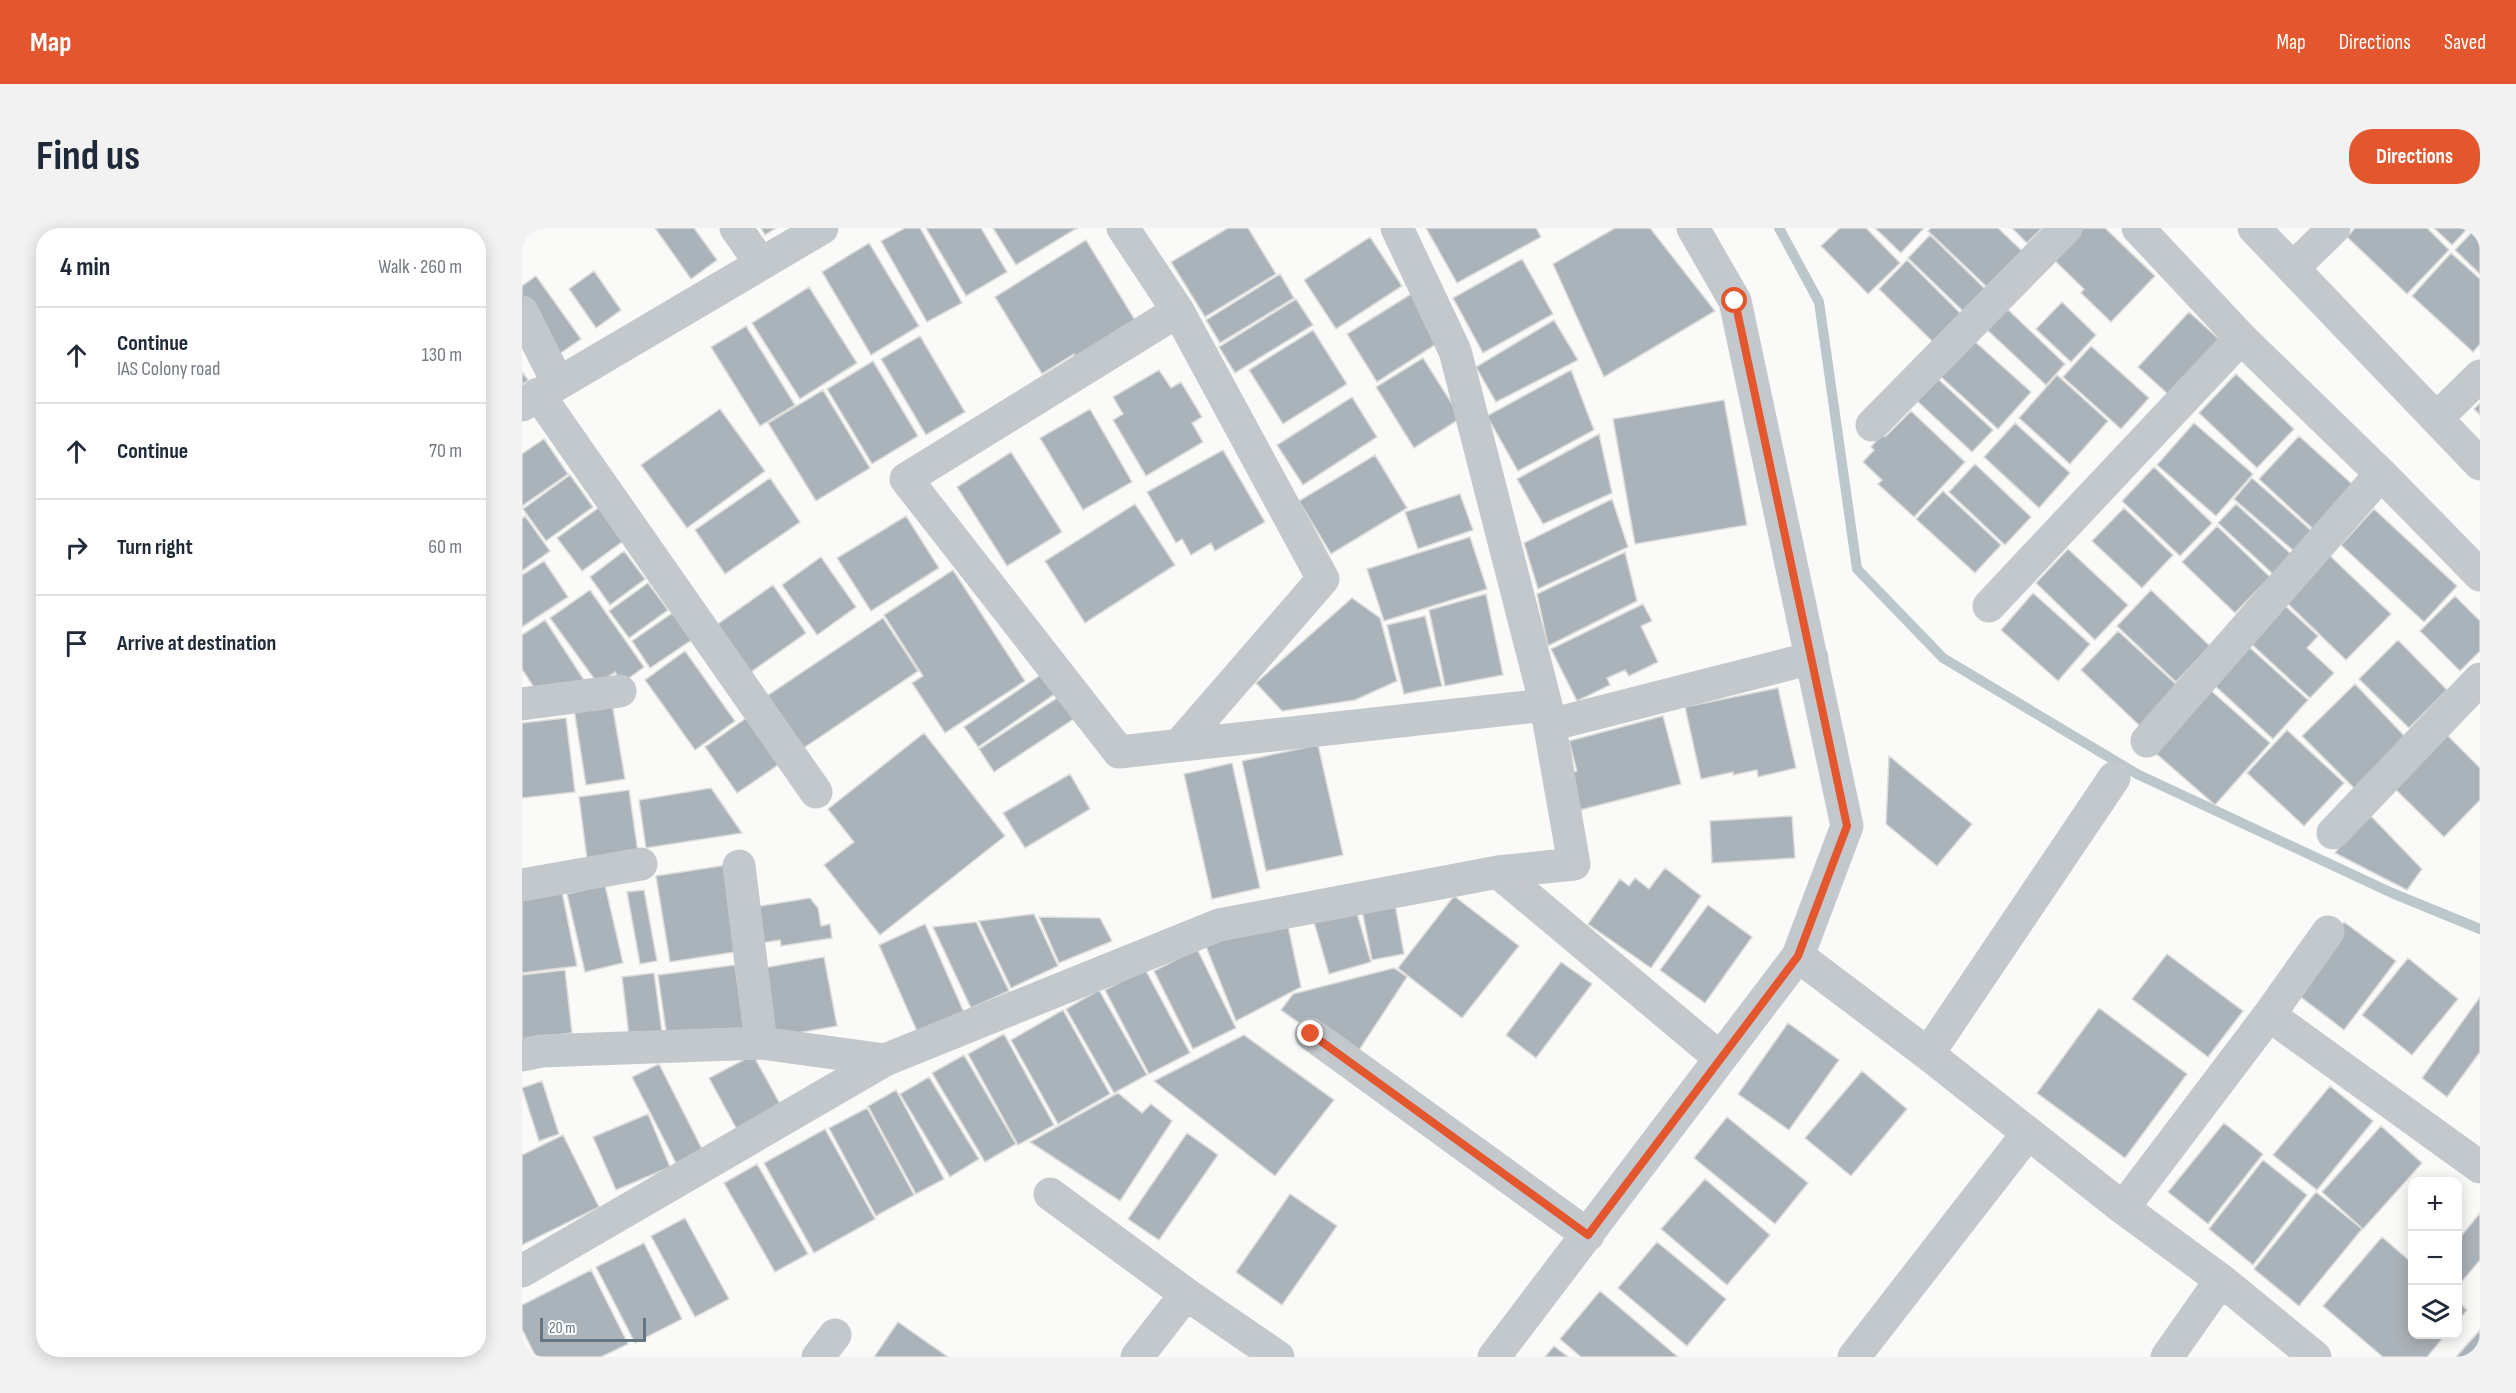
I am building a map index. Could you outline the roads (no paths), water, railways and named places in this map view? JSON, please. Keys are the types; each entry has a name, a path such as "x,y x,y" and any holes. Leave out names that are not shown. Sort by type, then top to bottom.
{"street":[{"path":"736,228 761,264"},
{"path":"539,394 822,228"},
{"path":"1123,228 1178,311 1323,579 1180,744"},
{"path":"522,1270 885,1060 1219,925 1498,872 1574,864 1548,715 1455,351 1397,228"},
{"path":"1494,1357 1798,956 1847,826 1735,301 1693,228"},
{"path":"1872,425 2066,228"},
{"path":"2138,228 2241,338 2381,474 2480,575"},
{"path":"2254,228 2480,464"},
{"path":"2293,268 2334,228"},
{"path":"1178,311 906,479 1119,752 1180,744 1548,715 1812,658"},
{"path":"522,312 539,394 816,792"},
{"path":"1989,606 2241,338"},
{"path":"2437,418 2480,376"},
{"path":"2147,741 2381,474"},
{"path":"2333,833 2480,679"},
{"path":"522,704 620,691"},
{"path":"1928,1054 2114,778"},
{"path":"522,885 641,864"},
{"path":"739,866 761,1043"},
{"path":"1498,872 1720,1058"},
{"path":"2123,1208 2269,1015 2328,932"},
{"path":"1798,956 1928,1054 2123,1208 2221,1280 2315,1357"},
{"path":"2269,1015 2480,1167"},
{"path":"1311,1034 1588,1235"},
{"path":"522,1055 541,1051 761,1043 885,1060"},
{"path":"1854,1357 2028,1133"},
{"path":"1050,1194 1186,1294 1278,1357"},
{"path":"2167,1357 2221,1280"},
{"path":"1137,1357 1186,1294"}],"waterway":[{"path":"1779,228 1819,302 1857,569 1943,658 2137,774 2392,893 2480,929"}]}
